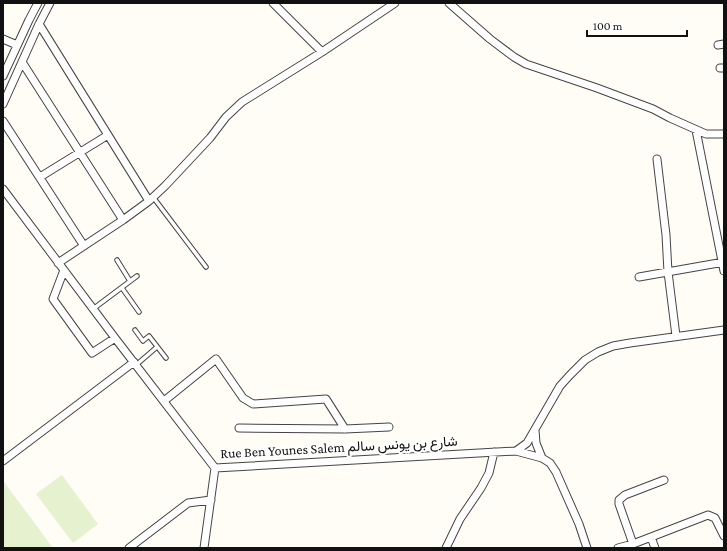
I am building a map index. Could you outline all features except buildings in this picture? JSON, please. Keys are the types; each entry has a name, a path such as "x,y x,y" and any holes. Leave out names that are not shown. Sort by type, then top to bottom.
{"street":[{"path":"3,76 38,3"},
{"path":"3,104 50,3"},
{"path":"273,3 322,52"},
{"path":"58,263 123,220 151,199 210,138 226,117 242,102 322,52 395,3"},
{"path":"449,3 490,39 526,64 653,109 706,134 724,134"},
{"path":"39,24 108,135 151,199"},
{"path":"3,39 17,45"},
{"path":"22,62 123,220"},
{"path":"3,121 84,246"},
{"path":"696,130 724,262 724,271"},
{"path":"40,177 108,135"},
{"path":"657,160 676,336"},
{"name":"Rue Ben Younes Salem شارع بن يونس سالم","path":"3,189 215,468 516,451 542,458 550,463 556,472 588,548"},
{"path":"638,277 724,262"},
{"path":"64,270 53,299 92,353 115,338"},
{"path":"516,451 527,443 560,386 591,356 614,346 724,330"},
{"path":"164,401 216,359 243,398 253,404 326,399 345,428"},
{"path":"3,461 135,363"},
{"path":"239,428 389,427"},
{"path":"535,430 536,443 542,458"},
{"path":"446,548 460,519 484,483 489,473 494,452"},
{"path":"204,548 215,468"},
{"path":"633,544 619,504 619,500 625,494 664,480"},
{"path":"129,548 188,503 211,500"},
{"path":"618,548 633,544 708,515 715,518 724,536"},
{"path":"651,537 655,548"}],"lane":[{"path":"151,199 206,267"},
{"path":"117,260 130,281"},
{"path":"93,309 137,276"},
{"path":"122,288 140,312"},
{"path":"135,330 143,341 150,336 166,358"},
{"path":"135,363 158,347"}],"green space":[{"path":"62,475 98,524 73,543 36,494"},
{"path":"4,482 53,548 3,548"}]}
